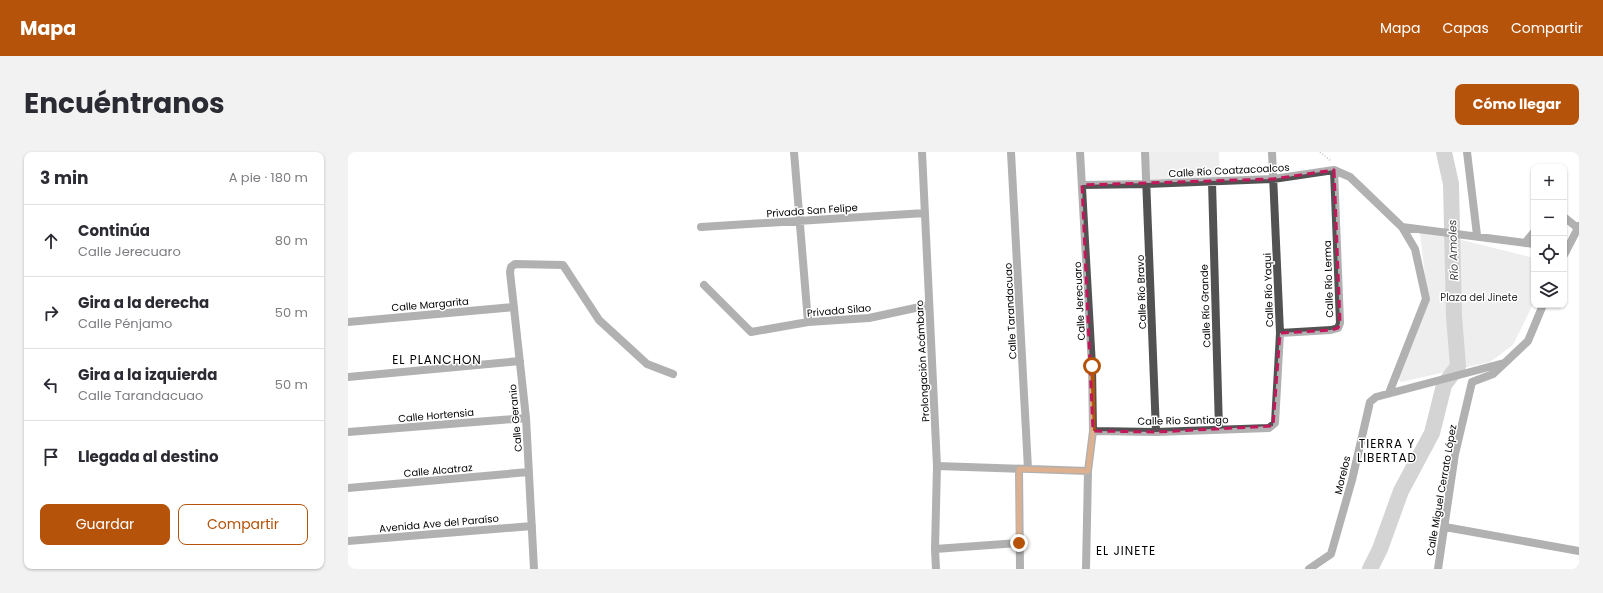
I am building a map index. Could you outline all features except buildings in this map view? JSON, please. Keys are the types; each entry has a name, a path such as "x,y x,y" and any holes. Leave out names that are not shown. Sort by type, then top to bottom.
{"street":[{"path":"794,152 808,322"},
{"name":"Prolongación Acámbaro","path":"922,152 937,466 936,569"},
{"name":"Calle Tarandacuao","path":"1011,152 1028,469"},
{"name":"Calle Jerecuaro","path":"1080,152 1092,366 1093,431 1088,471 1086,569"},
{"name":"Calle Río Bravo","path":"1145,152 1156,432"},
{"name":"Calle Río Yaqui","path":"1272,152 1280,333 1275,422 1273,426"},
{"path":"1467,152 1477,235"},
{"path":"1334,170 1350,177 1402,227 1415,248 1426,299 1389,393"},
{"name":"Calle Río Coatzacoalcos","path":"1082,184 1147,184 1274,179 1334,170"},
{"name":"Calle Río Lerma","path":"1280,333 1331,330 1338,328 1340,323 1334,170"},
{"name":"Calle Río Grande","path":"1212,182 1218,429"},
{"name":"Privada San Felipe","path":"701,227 925,213"},
{"path":"1567,219 1578,228 1567,247"},
{"path":"1402,227 1477,235 1531,243"},
{"path":"1525,242 1531,235"},
{"name":"Calle Geranio","path":"534,569 526,418 510,272 512,267 515,264 563,265 599,320 647,364 672,374"},
{"name":"Privada Silao","path":"704,285 751,332 808,322 869,318 929,305"},
{"name":"Calle Margarita","path":"348,322 514,307"},
{"path":"1504,364 1528,341 1542,308"},
{"path":"348,377 520,361"},
{"name":"Morelos","path":"1309,569 1331,554 1352,480 1370,402 1376,397 1389,393 1504,364"},
{"name":"Calle Miguel Cerrato López","path":"1438,569 1455,454 1472,382 1493,374 1504,364"},
{"name":"Calle Hortensia","path":"348,432 526,418"},
{"name":"Calle Río Santiago","path":"1093,431 1156,432 1269,428 1273,426"},
{"path":"937,466 1088,471"},
{"path":"1019,469 1020,569"},
{"name":"Calle Alcatraz","path":"348,488 529,472"},
{"name":"Avenida Ave del Paraíso","path":"348,541 532,526"},
{"path":"1445,527 1579,551"},
{"path":"935,549 1019,543"}],"highlighted area":[{"path":"1334,170 1340,323 1338,328 1331,330 1280,333 1273,426 1156,432 1093,431 1082,185 1273,179"}],"green space":[{"path":"1145,152 1219,152 1220,181 1147,184"},
{"name":"Plaza del Jinete","path":"1420,233 1458,239 1531,257 1531,308 1513,345 1490,362 1401,382 1398,378 1428,302"}],"waterway":[{"name":"Río Amoles","path":"1370,569 1380,549 1401,491 1432,433 1444,385 1458,366 1454,316 1451,184 1444,152"}],"district":[{"name":"EL PLANCHON","path":"437,360"},
{"name":"TIERRA Y LIBERTAD","path":"1387,451"},
{"name":"EL JINETE","path":"1126,551"}],"route":[{"path":"1019,543 1019,469 1088,471 1093,431 1092,366"}]}
